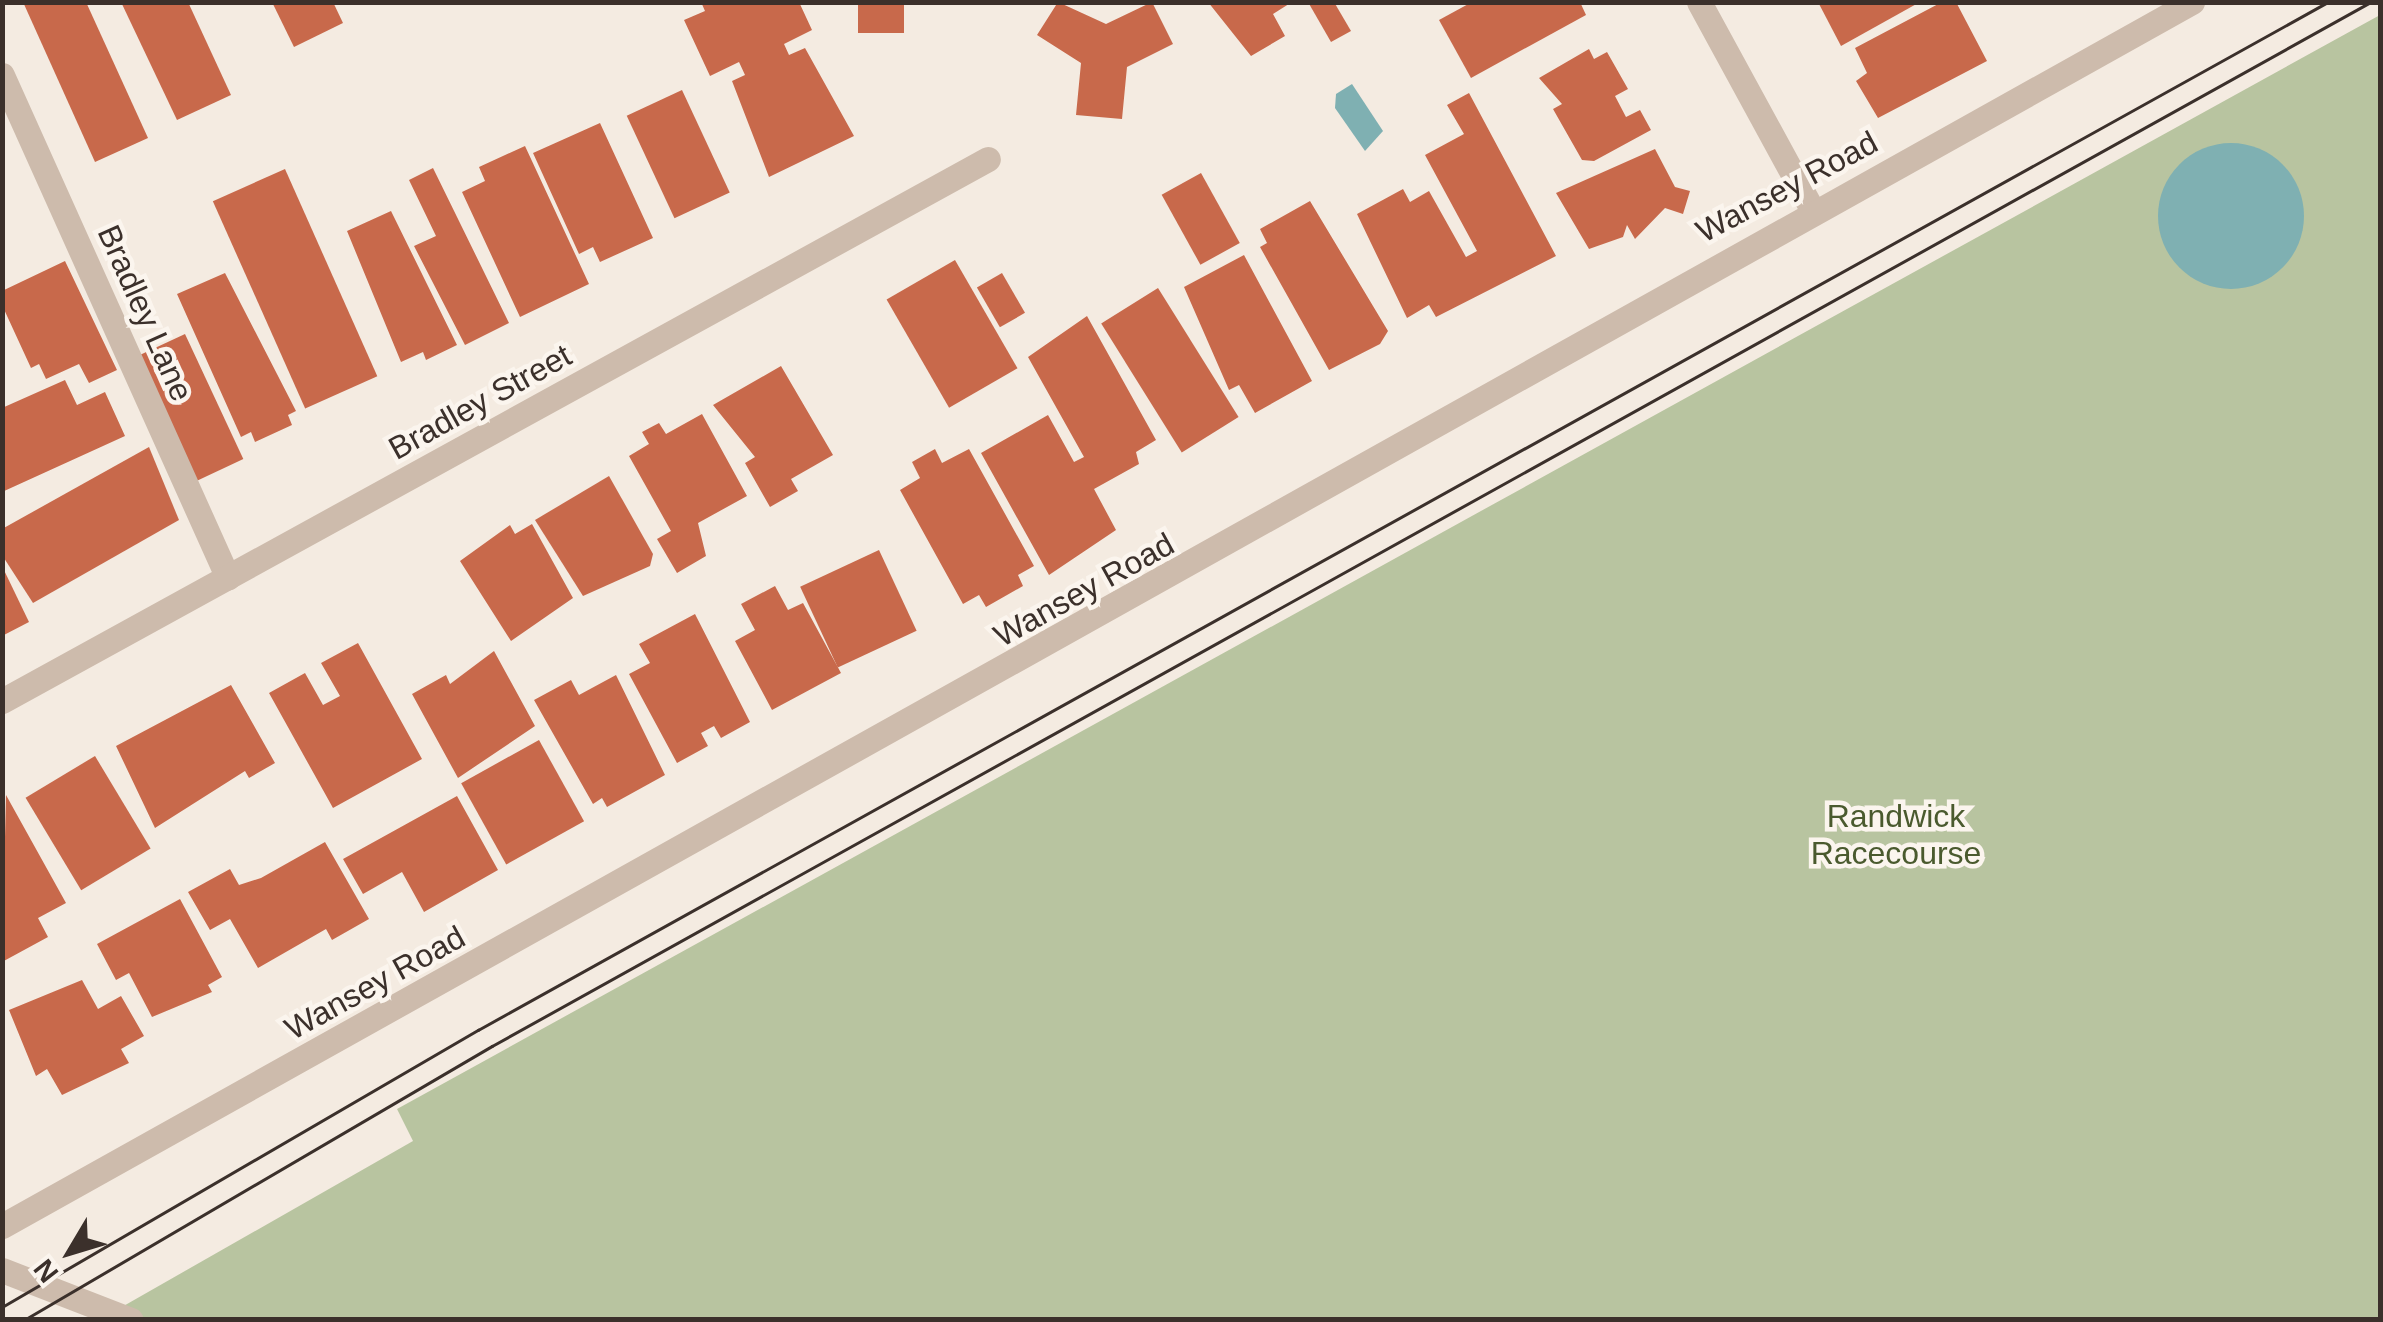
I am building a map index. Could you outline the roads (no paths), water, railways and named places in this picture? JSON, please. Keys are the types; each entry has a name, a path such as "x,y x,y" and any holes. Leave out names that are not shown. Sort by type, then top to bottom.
{"street":[{"path":"1699,2 1812,209"},
{"name":"Wansey Road","path":"2,1226 1324,495 1812,209 2192,2"},
{"name":"Bradley Lane","path":"2,75 228,578"},
{"name":"Bradley Street","path":"2,700 988,160"},
{"path":"2,1270 130,1320"}],"water":[{"path":"1352,84 1383,131 1365,151 1335,108 1336,94"},
{"path":"2231,143 2259,148 2283,164 2299,188 2304,216 2299,244 2283,268 2259,284 2231,289 2203,284 2179,268 2163,244 2158,216 2163,188 2179,164 2203,148"}],"tram line":[{"path":"2,1307 478,1030 2328,2"},
{"path":"24,1320 492,1046 2371,2"}],"park label":[{"name":"Randwick Racecourse","path":"1896,836"}]}
